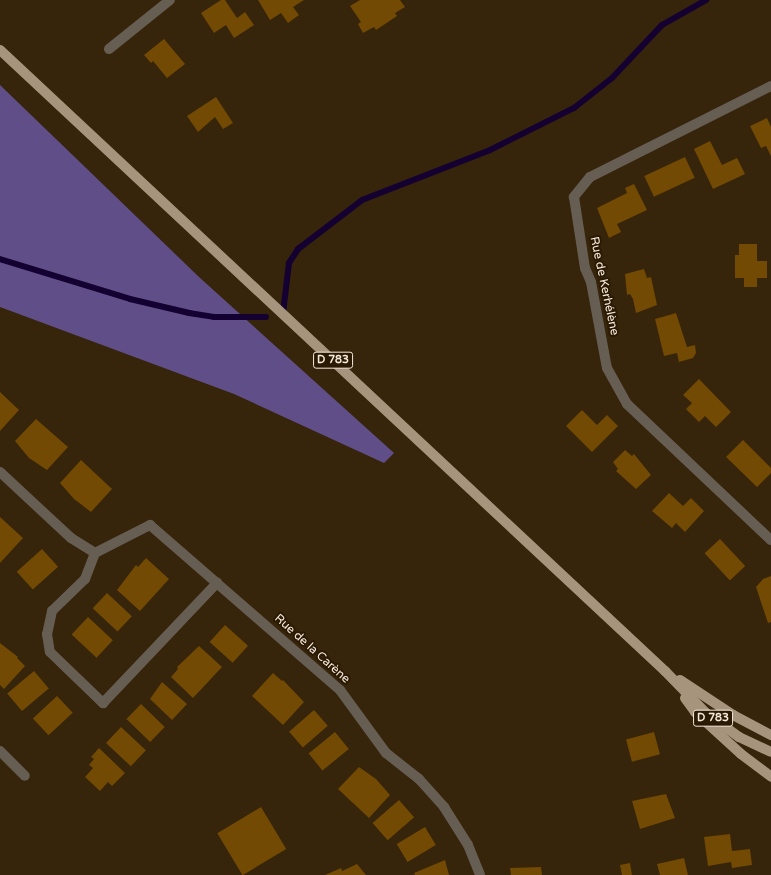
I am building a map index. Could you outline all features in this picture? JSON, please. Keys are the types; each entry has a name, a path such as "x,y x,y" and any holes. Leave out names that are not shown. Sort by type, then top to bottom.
{"main road":[{"name":"D 783","path":"0,50 665,671 706,713 739,737 771,752"},
{"name":"D 783","path":"665,671 733,715 771,735"},
{"name":"D 783","path":"665,671 695,712 741,754 771,777"}],"street":[{"path":"109,49 170,0"},
{"name":"Rue de Kerhélène","path":"771,86 590,177 574,197 585,268 591,282 607,368 627,404 771,540"},
{"path":"0,472 71,538 95,553 85,579 52,611 46,634 50,652 103,703 217,583"},
{"name":"Rue de la Carène","path":"95,553 150,525 340,690 386,753 419,779 444,807 468,845 480,875"},
{"path":"0,751 25,776"}],"shaded area":[{"path":"0,85 199,277 394,453 384,463 234,394 0,307"}],"building":[{"path":"221,0 225,0 237,18 245,12 254,25 234,38 226,25 214,33 201,13"},
{"path":"258,0 304,0 293,7 299,15 288,23 281,13 270,20"},
{"path":"360,0 400,0 405,7 395,13 397,16 376,30 374,27 363,33 358,24 361,22 350,6"},
{"path":"164,39 185,64 167,78 153,61 151,63 144,55"},
{"path":"216,97 233,123 223,129 215,117 198,132 187,116"},
{"path":"767,118 771,127 771,156 766,146 761,148 750,126"},
{"path":"710,141 722,165 737,158 745,174 713,189 694,149"},
{"path":"685,157 695,178 654,197 644,176"},
{"path":"634,184 647,210 617,224 621,232 609,238 597,208 627,193 625,188"},
{"path":"739,244 757,244 757,261 767,261 767,278 757,278 757,287 744,287 744,278 735,278 735,255 739,255"},
{"path":"644,269 647,278 651,277 657,305 636,313 633,299 630,294 627,295 625,274"},
{"path":"676,313 687,347 695,345 696,353 693,358 679,362 677,353 664,356 655,319"},
{"path":"699,379 731,412 716,427 705,416 699,422 686,409 692,403 683,395"},
{"path":"0,392 19,410 0,431"},
{"path":"582,410 597,425 607,415 618,426 592,452 566,426"},
{"path":"36,419 68,447 47,470 29,458 15,441"},
{"path":"743,440 771,468 771,473 757,487 726,457"},
{"path":"625,450 632,456 634,454 651,475 636,489 616,471 618,469 613,462"},
{"path":"81,460 112,489 91,512 74,499 60,483"},
{"path":"669,493 683,506 691,498 704,511 685,532 676,523 672,528 652,511"},
{"path":"0,517 23,538 0,563"},
{"path":"720,539 745,566 730,580 705,553"},
{"path":"42,549 58,567 33,590 17,572"},
{"path":"146,558 169,579 140,611 117,590 136,565 138,567"},
{"path":"771,576 771,622 768,623 756,587 763,579"},
{"path":"107,593 132,616 118,632 93,608"},
{"path":"88,617 113,640 96,658 72,635"},
{"path":"225,625 248,646 233,663 210,642"},
{"path":"0,643 18,657 17,658 25,666 4,689 0,685"},
{"path":"199,646 222,667 193,698 171,677 178,669 177,667"},
{"path":"34,671 49,689 22,711 7,693"},
{"path":"273,673 282,681 283,680 304,702 283,725 252,696"},
{"path":"162,682 187,704 172,720 150,699"},
{"path":"57,696 73,713 49,735 33,719"},
{"path":"141,704 165,727 150,742 126,719"},
{"path":"314,710 328,726 303,747 289,732"},
{"path":"121,727 146,750 131,766 106,743"},
{"path":"335,732 349,749 322,770 309,753"},
{"path":"654,732 660,754 632,762 626,740"},
{"path":"99,748 125,773 112,786 108,782 100,791 85,777 93,768 89,765 94,759 91,757"},
{"path":"359,767 376,779 390,795 369,818 338,789"},
{"path":"666,794 675,818 640,829 632,801"},
{"path":"399,800 414,817 388,840 373,823"},
{"path":"261,807 286,849 242,875 217,833"},
{"path":"425,827 436,845 408,862 397,844"},
{"path":"730,834 732,851 750,849 752,865 732,868 731,862 708,866 704,837"},
{"path":"684,858 688,875 660,875 657,864"},
{"path":"445,860 449,875 415,875 414,873"},
{"path":"630,863 632,875 622,875 620,865"},
{"path":"357,864 366,875 325,875 341,868 342,871"},
{"path":"541,867 542,875 511,875 510,868"}],"waterway":[{"path":"283,313 289,263 298,249 362,200 490,150 574,108 612,78 662,25 706,0"},
{"path":"0,259 130,299 189,313 214,317 266,317"}]}
